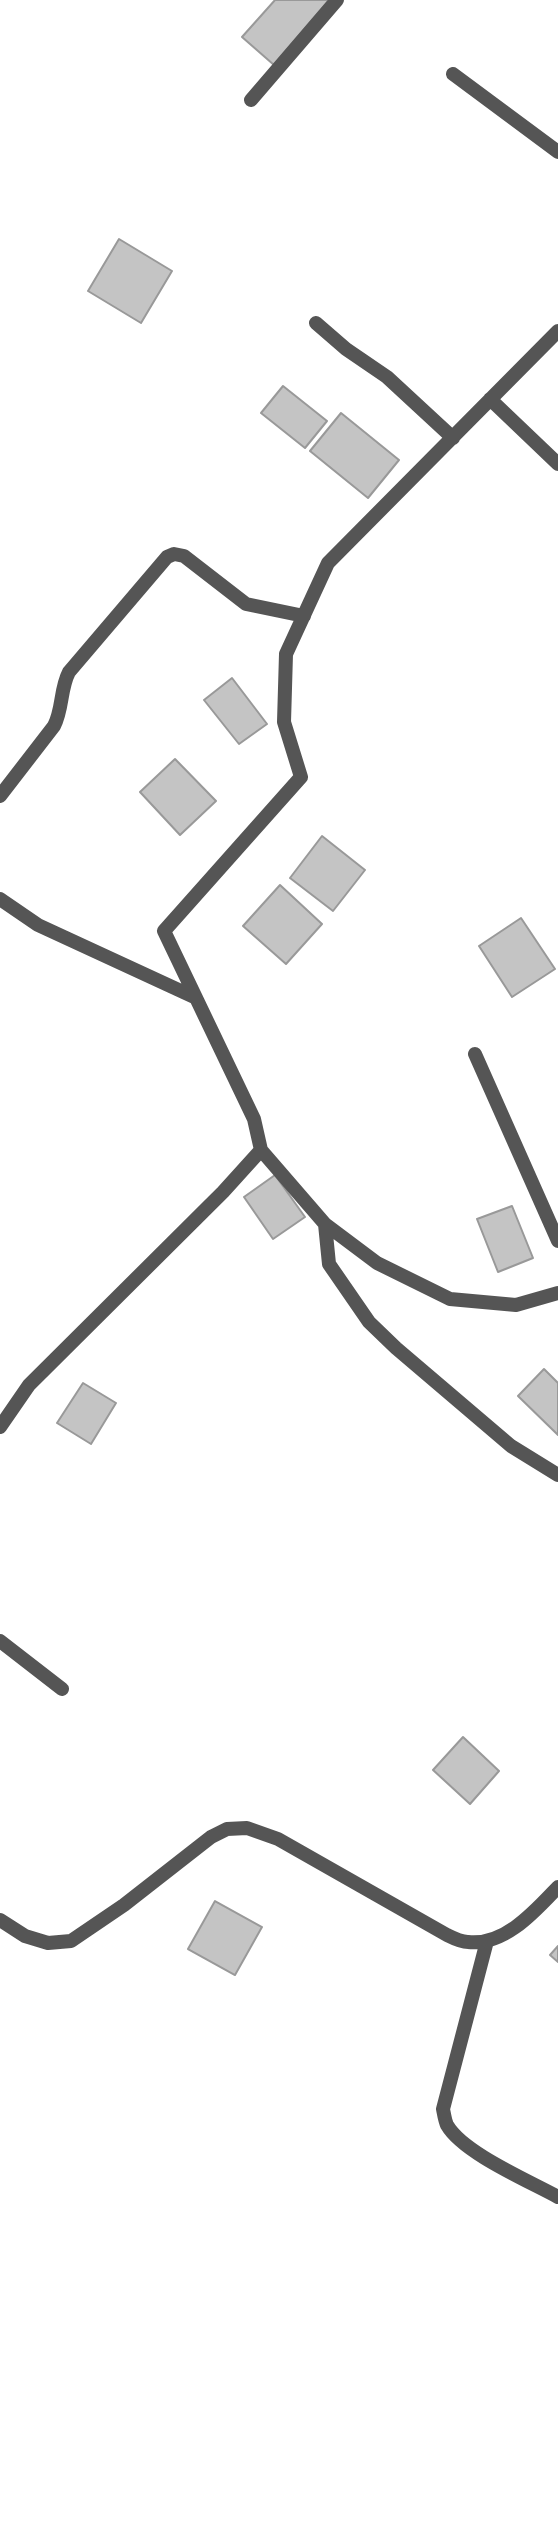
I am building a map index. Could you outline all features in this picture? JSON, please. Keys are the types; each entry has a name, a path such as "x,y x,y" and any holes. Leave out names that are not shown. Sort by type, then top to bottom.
{"street":[{"path":"251,100 337,0"},
{"path":"453,74 558,152"},
{"path":"316,323 346,349 387,377 453,438"},
{"path":"558,331 328,563 286,654 284,722 301,777 164,931 254,1119 261,1150 325,1224 377,1263 450,1299 516,1306 558,1293"},
{"path":"490,399 558,464"},
{"path":"0,796 54,726 59,717 63,685 69,672 167,557 174,554 184,556 246,604 304,616"},
{"path":"0,899 38,925 194,997"},
{"path":"475,1054 558,1241"},
{"path":"0,1427 29,1385 223,1192 261,1150"},
{"path":"325,1224 329,1264 369,1322 512,1446 558,1475"},
{"path":"0,1641 62,1689"},
{"path":"0,1920 25,1936 48,1943 71,1941 124,1905 211,1837 227,1829 247,1828 278,1839 447,1935 467,1942 487,1941 509,1932 558,1887"},
{"path":"487,1941 443,2109 447,2124 459,2139 475,2152 558,2197"}],"building":[{"path":"275,0 329,0 274,65 242,37"},
{"path":"119,239 172,271 141,323 88,291"},
{"path":"283,386 327,421 305,448 261,413"},
{"path":"341,413 399,460 368,498 310,451"},
{"path":"232,678 267,724 239,744 204,700"},
{"path":"175,759 216,801 180,835 140,792"},
{"path":"322,836 365,870 333,911 290,878"},
{"path":"280,885 322,924 286,964 243,926"},
{"path":"521,918 555,969 512,997 479,946"},
{"path":"275,1175 305,1217 273,1239 244,1197"},
{"path":"512,1206 533,1258 498,1272 477,1219"},
{"path":"544,1369 558,1383 558,1435 518,1396"},
{"path":"83,1383 116,1403 91,1444 57,1423"},
{"path":"463,1737 499,1771 470,1804 433,1770"},
{"path":"215,1901 262,1927 235,1975 188,1949"},
{"path":"558,1946 558,1962 550,1955"}]}
